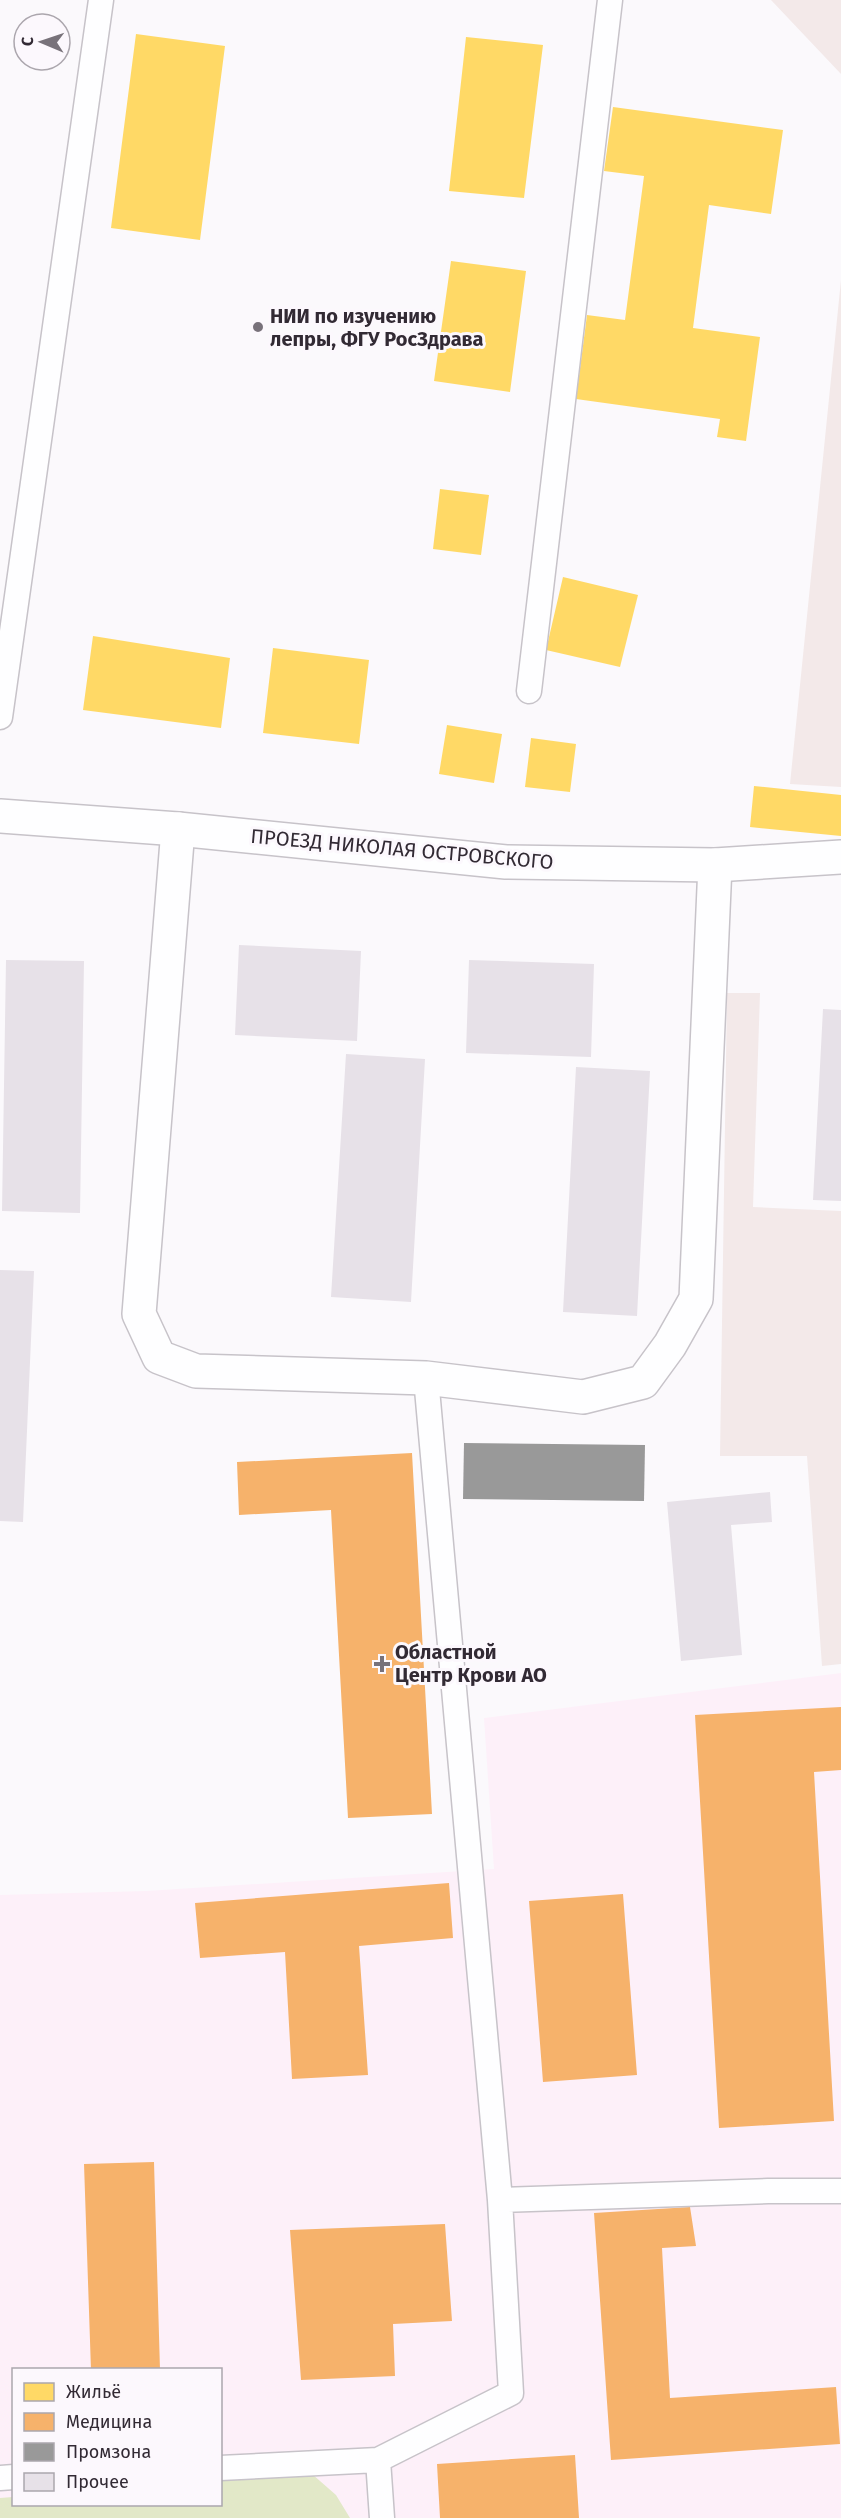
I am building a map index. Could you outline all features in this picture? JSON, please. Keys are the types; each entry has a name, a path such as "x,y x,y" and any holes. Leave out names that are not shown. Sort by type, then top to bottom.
{"street":[{"name":"ПРОЕЗД НИКОЛАЯ ОСТРОВСКОГО","path":"0,816 178,829 506,862 716,865 841,857"},
{"path":"178,829 139,1314 159,1357 196,1371 426,1378 583,1397 643,1382 670,1345 696,1299 716,865"}],"lane":[{"path":"0,717 101,0"},
{"path":"529,691 610,0"},
{"path":"222,2468 378,2460 511,2393 500,2200 426,1378"},
{"path":"500,2200 768,2191 841,2191"},
{"path":"378,2460 382,2518"}],"shaded area":[{"path":"771,0 841,0 841,74"},
{"path":"841,280 841,787 790,784"},
{"path":"727,993 760,993 753,1207 841,1211 841,1664 822,1666 807,1456 720,1456"},
{"path":"841,1673 841,2518 0,2518 0,1895 146,1891 494,1869 484,1718"}],"green space":[{"path":"312,2474 336,2495 350,2518 0,2518 0,2498 12,2497 12,2506 222,2506 222,2481"}],"building: Жильё":[{"path":"136,34 225,46 200,240 111,228"},
{"path":"466,37 543,45 524,198 449,191"},
{"path":"613,107 783,130 771,214 709,205 693,328 760,337 746,441 717,437 720,419 576,399 587,315 625,320 644,176 604,171"},
{"path":"451,261 526,271 510,392 434,381"},
{"path":"440,489 489,495 481,555 433,549"},
{"path":"563,577 638,595 620,667 546,650"},
{"path":"93,636 230,658 221,728 83,710"},
{"path":"273,648 369,660 359,744 263,733"},
{"path":"447,725 502,734 494,783 439,774"},
{"path":"531,738 576,744 570,792 525,787"},
{"path":"754,786 841,795 841,836 750,827"}],"building: Медицина":[{"name":"Областной Центр Крови АО","path":"412,1453 432,1814 348,1818 331,1510 239,1515 237,1462"},
{"path":"841,1707 841,1770 814,1772 834,2121 719,2128 695,1715"},
{"path":"449,1883 453,1938 359,1946 368,2075 292,2079 285,1952 200,1958 195,1903"},
{"path":"623,1894 637,2075 543,2082 529,1901"},
{"path":"154,2162 160,2368 91,2368 84,2164"},
{"path":"690,2207 696,2246 662,2248 670,2398 836,2387 840,2444 611,2460 594,2213"},
{"path":"445,2224 452,2321 393,2324 395,2376 301,2380 290,2230"},
{"path":"575,2455 579,2518 440,2518 437,2464"}],"building: Промзона":[{"path":"464,1443 645,1445 644,1501 463,1499"}],"building: Прочее":[{"path":"239,945 361,951 357,1041 235,1035"},
{"path":"6,960 84,961 80,1213 2,1211"},
{"path":"469,960 594,964 591,1057 466,1053"},
{"path":"823,1009 841,1010 841,1201 813,1200"},
{"path":"346,1054 425,1059 411,1302 331,1297"},
{"path":"576,1067 650,1071 637,1316 563,1312"},
{"path":"0,1270 34,1271 23,1522 0,1521"},
{"path":"770,1492 772,1522 731,1525 742,1655 681,1661 667,1502"}],"place":[{"name":"НИИ по изучению лепры, ФГУ РосЗдрава","path":"258,327"},
{"name":"Областной Центр Крови АО","path":"382,1664"}]}
